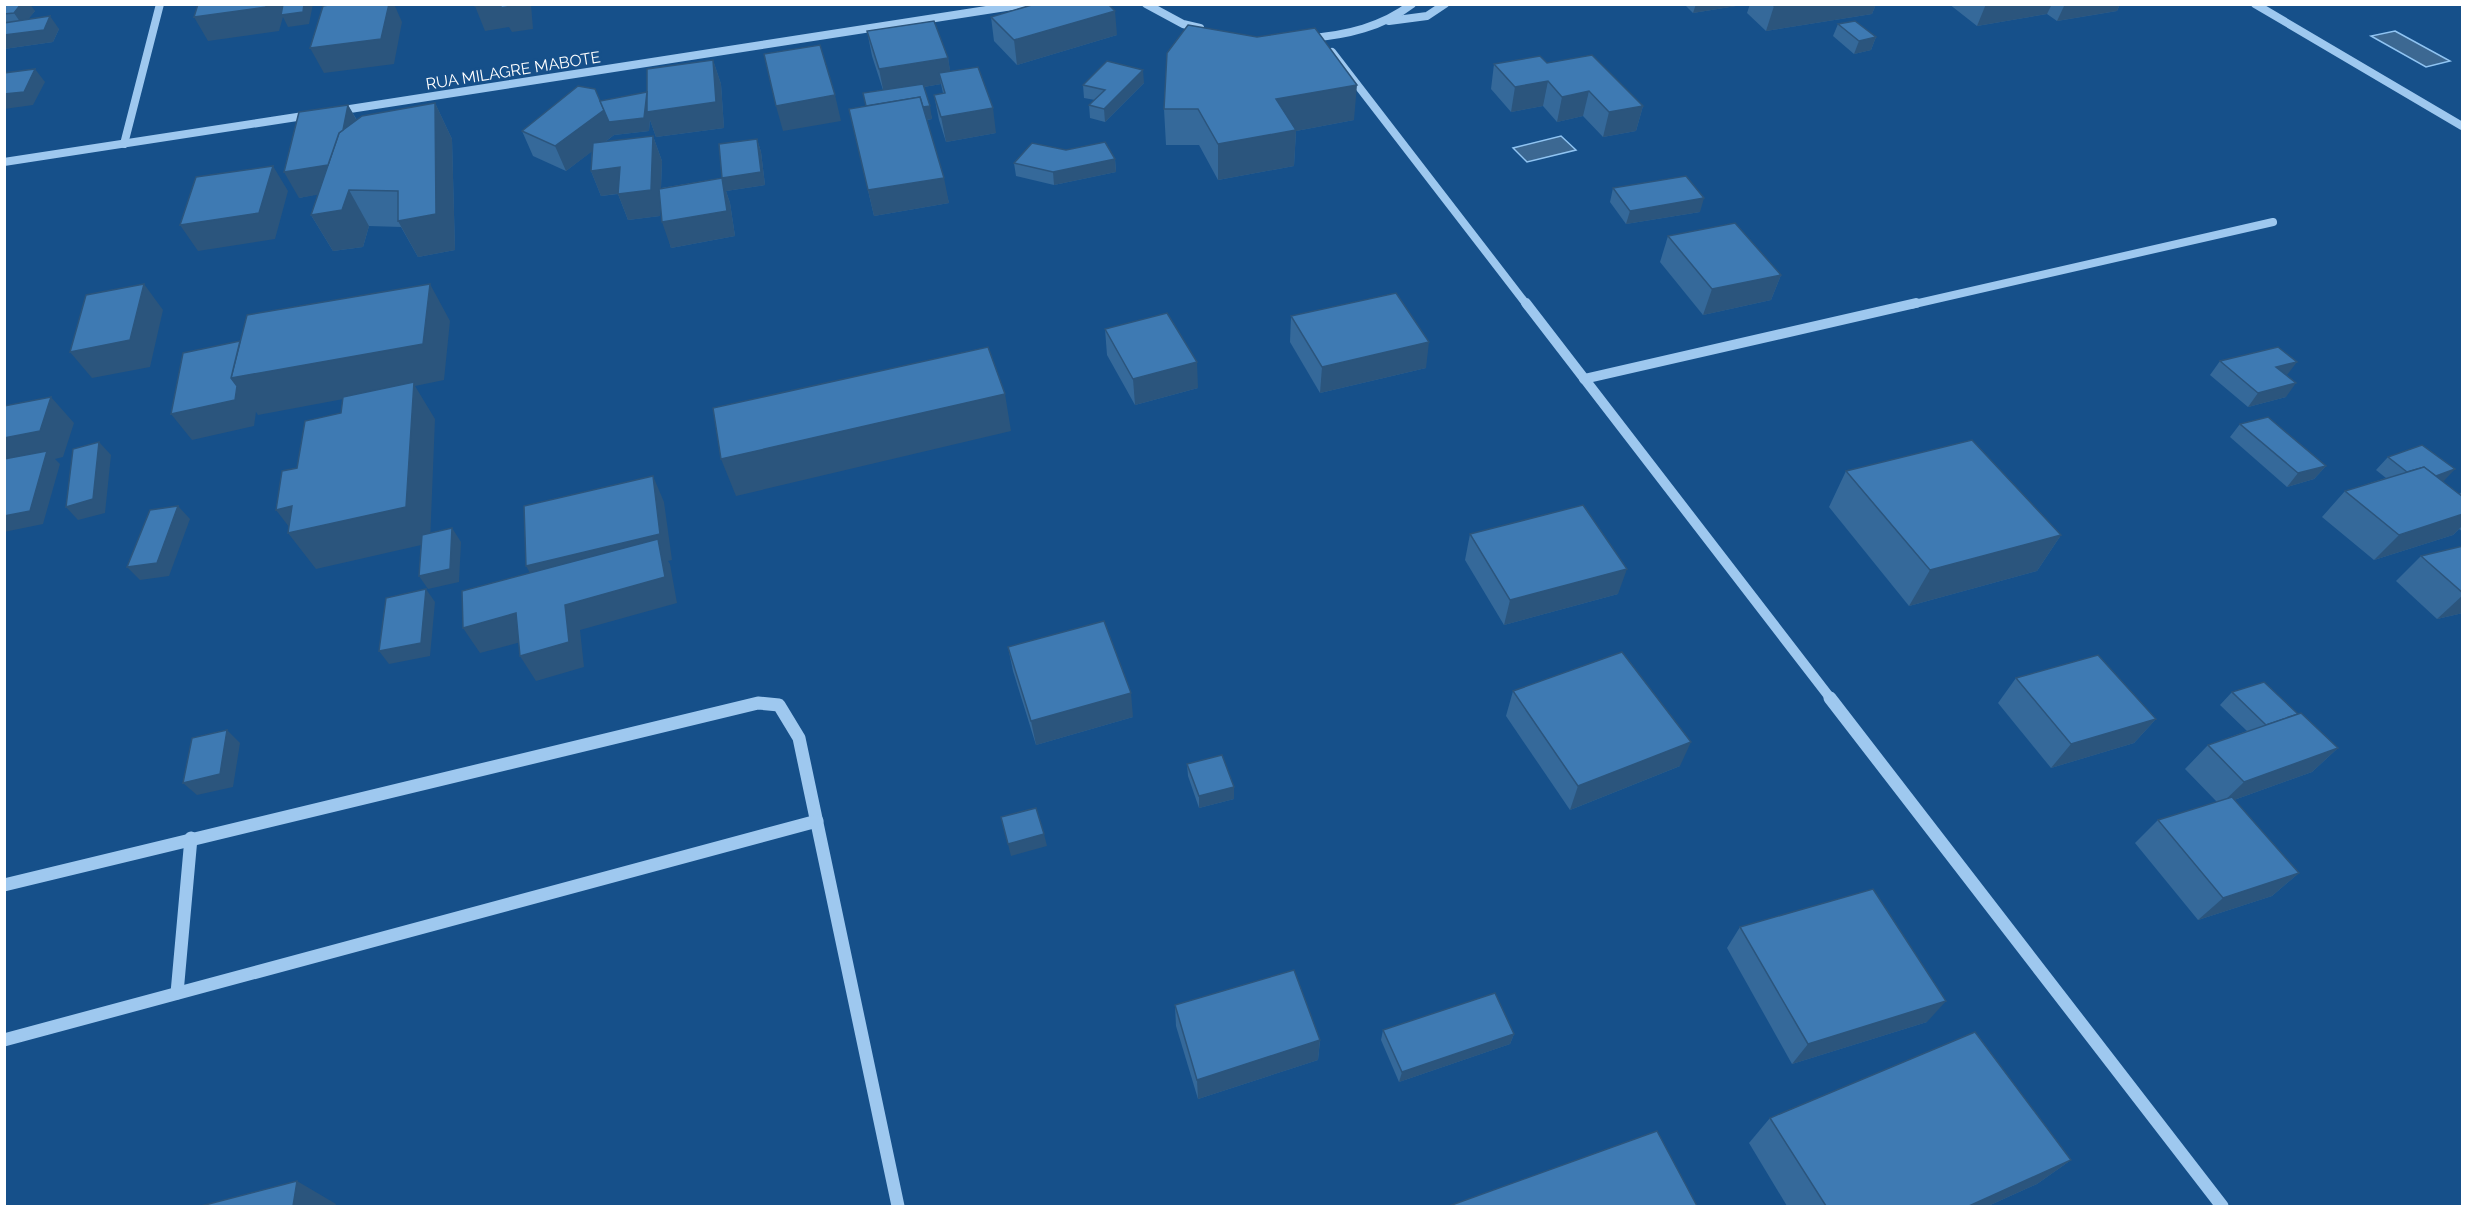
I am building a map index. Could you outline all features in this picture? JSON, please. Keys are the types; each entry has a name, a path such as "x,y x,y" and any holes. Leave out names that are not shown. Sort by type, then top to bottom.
{"street":[{"path":"124,144 160,4"},
{"name":"RUA MILAGRE MABOTE","path":"326,113 1025,4"},
{"path":"1146,4 1183,24 1204,30"},
{"path":"1383,22 1412,4"},
{"path":"1302,38 1321,37 1383,22 1417,19 1442,9 1444,4"},
{"path":"2255,4 2463,126"},
{"path":"1321,37 2222,1206"},
{"path":"4,162 314,115"},
{"path":"1584,379 2273,222"},
{"path":"4,885 191,838 758,703 779,705 799,738 898,1206"},
{"path":"4,1040 817,821"},
{"path":"177,993 191,838"}],"water":[{"path":"2395,31 2450,61 2426,67 2371,36"},
{"path":"1561,136 1576,150 1527,162 1513,148"}],"building":[{"path":"4,4 21,4 14,13 4,14"},
{"path":"198,4 266,4 266,7 194,17"},
{"path":"283,4 304,4 303,12 281,15"},
{"path":"389,4 381,39 310,48 323,6"},
{"path":"501,4 522,4 501,8"},
{"path":"1035,4 1108,4 1115,11 1014,40 991,17"},
{"path":"50,16 44,30 4,35 4,23"},
{"path":"934,21 948,58 879,69 867,31"},
{"path":"1855,21 1876,37 1859,41 1838,24"},
{"path":"1188,25 1257,37 1315,28 1357,85 1276,99 1296,130 1218,144 1198,109 1164,109 1167,53"},
{"path":"820,45 835,95 776,106 764,54"},
{"path":"1592,55 1643,106 1609,112 1589,91 1562,97 1548,81 1515,87 1494,64 1540,56 1547,63"},
{"path":"713,60 716,102 647,112 647,69"},
{"path":"1107,61 1143,70 1104,109 1089,105 1105,90 1083,85"},
{"path":"978,67 993,108 941,117 934,95 945,93 939,73"},
{"path":"35,69 24,92 4,94 4,73"},
{"path":"923,84 930,106 923,107 920,97 866,106 863,93"},
{"path":"578,86 595,89 604,110 555,146 522,131"},
{"path":"647,92 644,118 609,122 600,101"},
{"path":"920,97 944,178 868,190 849,109"},
{"path":"435,103 436,214 398,221 398,191 349,190 342,210 311,215 339,133 362,116"},
{"path":"348,105 343,130 339,133 328,165 284,172 299,112"},
{"path":"653,136 651,190 618,194 620,167 591,171 593,143"},
{"path":"757,139 761,172 722,178 719,144"},
{"path":"1105,142 1115,159 1053,172 1014,163 1032,143 1066,150"},
{"path":"273,166 259,213 180,225 196,177"},
{"path":"1686,176 1704,198 1630,211 1613,188"},
{"path":"722,178 727,211 662,222 659,189"},
{"path":"1735,223 1781,275 1712,289 1668,236"},
{"path":"144,284 130,340 70,352 86,295"},
{"path":"430,284 423,344 231,378 247,315"},
{"path":"1396,293 1429,342 1322,367 1291,316"},
{"path":"1167,313 1197,362 1133,379 1105,329"},
{"path":"240,341 231,378 237,386 235,400 171,414 183,353"},
{"path":"988,347 1005,394 721,459 713,408"},
{"path":"2278,347 2297,362 2276,367 2296,383 2258,393 2220,361"},
{"path":"414,382 406,507 288,533 292,506 276,510 282,471 297,468 305,421 341,413 343,397"},
{"path":"51,397 40,431 4,438 4,406"},
{"path":"2268,417 2326,466 2298,473 2240,424"},
{"path":"1972,440 2061,535 1930,570 1846,471"},
{"path":"99,442 93,499 66,507 73,449"},
{"path":"2422,445 2455,469 2436,476 2424,467 2407,472 2388,457"},
{"path":"47,451 30,511 4,516 4,459"},
{"path":"2424,467 2463,497 2463,514 2399,535 2345,491"},
{"path":"653,476 660,534 526,566 524,506"},
{"path":"1583,505 1627,569 1510,600 1470,534"},
{"path":"178,506 157,563 127,567 150,510"},
{"path":"452,528 450,569 419,576 422,535"},
{"path":"658,539 665,577 565,605 569,642 520,656 516,613 463,628 462,591"},
{"path":"2463,546 2463,593 2421,556"},
{"path":"426,589 421,643 379,651 386,598"},
{"path":"1104,621 1131,693 1031,721 1008,647"},
{"path":"1622,652 1691,742 1578,786 1513,691"},
{"path":"2098,655 2156,719 2071,744 2016,678"},
{"path":"2264,682 2298,714 2266,725 2232,692"},
{"path":"2301,713 2338,748 2244,782 2208,745"},
{"path":"227,730 220,774 183,783 192,738"},
{"path":"1222,755 1234,787 1199,796 1187,764"},
{"path":"2232,797 2299,873 2223,898 2158,820"},
{"path":"1036,808 1044,834 1008,844 1001,817"},
{"path":"1873,889 1946,1001 1808,1044 1740,927"},
{"path":"1294,970 1320,1040 1197,1080 1175,1005"},
{"path":"1495,993 1514,1034 1402,1072 1383,1030"},
{"path":"1975,1032 2071,1160 1969,1206 1826,1206 1770,1118"},
{"path":"1657,1131 1697,1206 1449,1206"},
{"path":"297,1181 293,1206 201,1206"}]}
